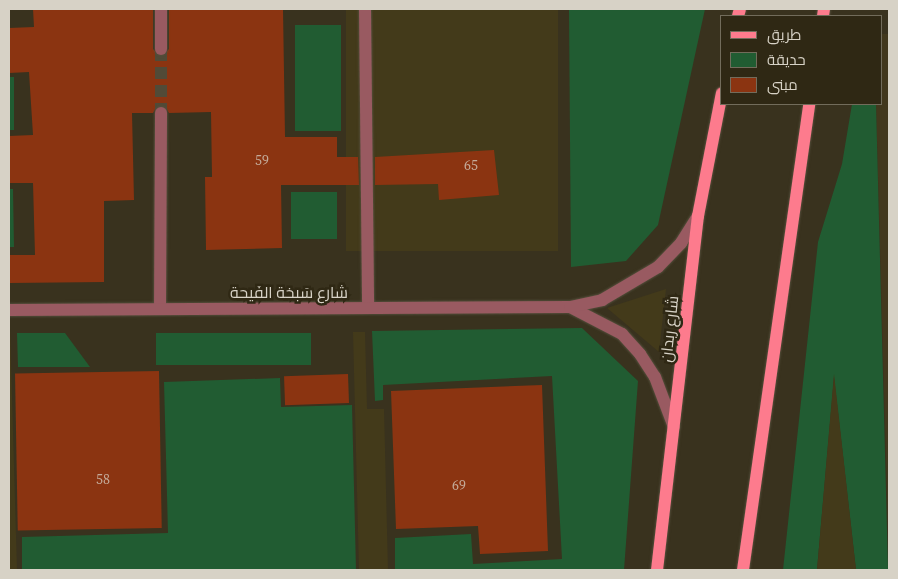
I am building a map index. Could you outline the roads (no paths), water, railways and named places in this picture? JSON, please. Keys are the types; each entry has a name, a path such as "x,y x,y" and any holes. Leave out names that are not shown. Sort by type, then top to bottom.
{"main road":[{"name":"شارع ربدان","path":"657,570 698,216 720,104"},
{"path":"743,570 809,105"}],"street":[{"path":"161,9 161,49"},
{"path":"365,9 368,308"},
{"path":"160,309 161,113"},
{"name":"شارع سَبخة الفَيحة","path":"9,310 570,308 602,300 658,267 681,243 698,216"},
{"name":"شارع سَبخة الفَيحة","path":"570,308 622,334 640,354 655,377 674,427"}],"tunnel":[{"path":"161,49 161,113"}]}
